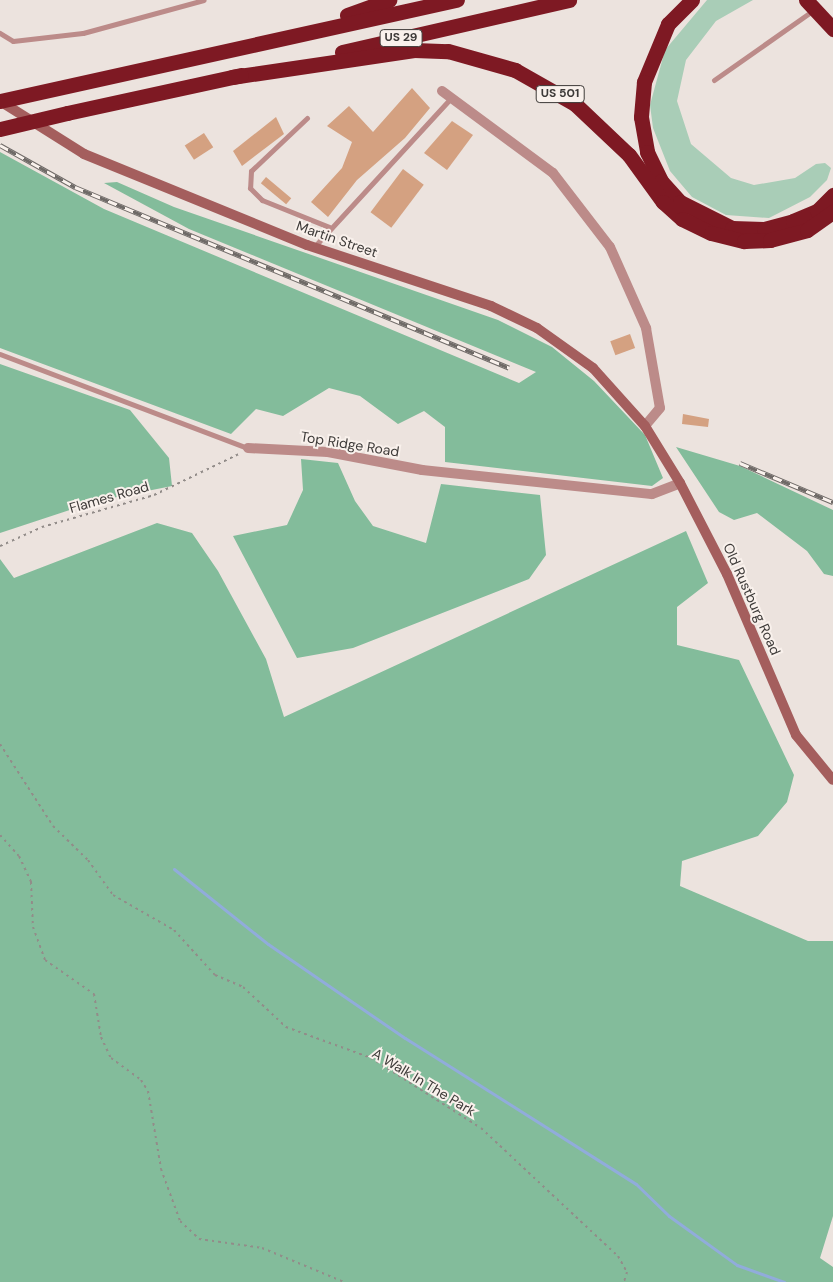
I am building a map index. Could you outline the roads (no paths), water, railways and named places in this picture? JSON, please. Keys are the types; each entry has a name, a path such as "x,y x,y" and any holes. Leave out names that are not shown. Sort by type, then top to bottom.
{"highway":[{"path":"204,56 389,0"},
{"name":"US 29","path":"0,101 457,0"},
{"name":"US 29","path":"0,129 569,0"},
{"path":"692,0 668,24 644,82 641,117 647,152 661,181 680,202 732,228 764,229 793,221 817,211 833,195"},
{"path":"810,5 833,29"},
{"path":"810,5 833,37"},
{"name":"US 501","path":"232,77 414,50 448,51 515,70 576,104 629,155 663,202 682,219 711,233 744,241 770,240 807,230 833,212"}],"street":[{"path":"442,91 553,173 610,247 646,328 660,408 646,426"},
{"name":"Martin Street","path":"0,101 84,154 314,247 491,306 537,328 593,368 646,426"},
{"name":"Old Rustburg Road","path":"646,426 680,483 728,574 796,734 833,780"},
{"name":"Top Ridge Road","path":"248,448 328,452 422,470 652,494 680,483"}],"lane":[{"path":"0,33 12,41 83,34 204,0"},
{"path":"714,80 810,5"},
{"path":"314,247 329,226 450,98"},
{"path":"307,118 251,171 250,188 262,200 329,226"},
{"name":"Top Ridge Road","path":"0,354 248,448"}],"waterway":[{"path":"174,869 268,944 405,1038 636,1184 669,1216 737,1265 784,1282"}],"railway":[{"path":"0,145 75,187 509,368"},
{"path":"740,463 833,502"}]}
